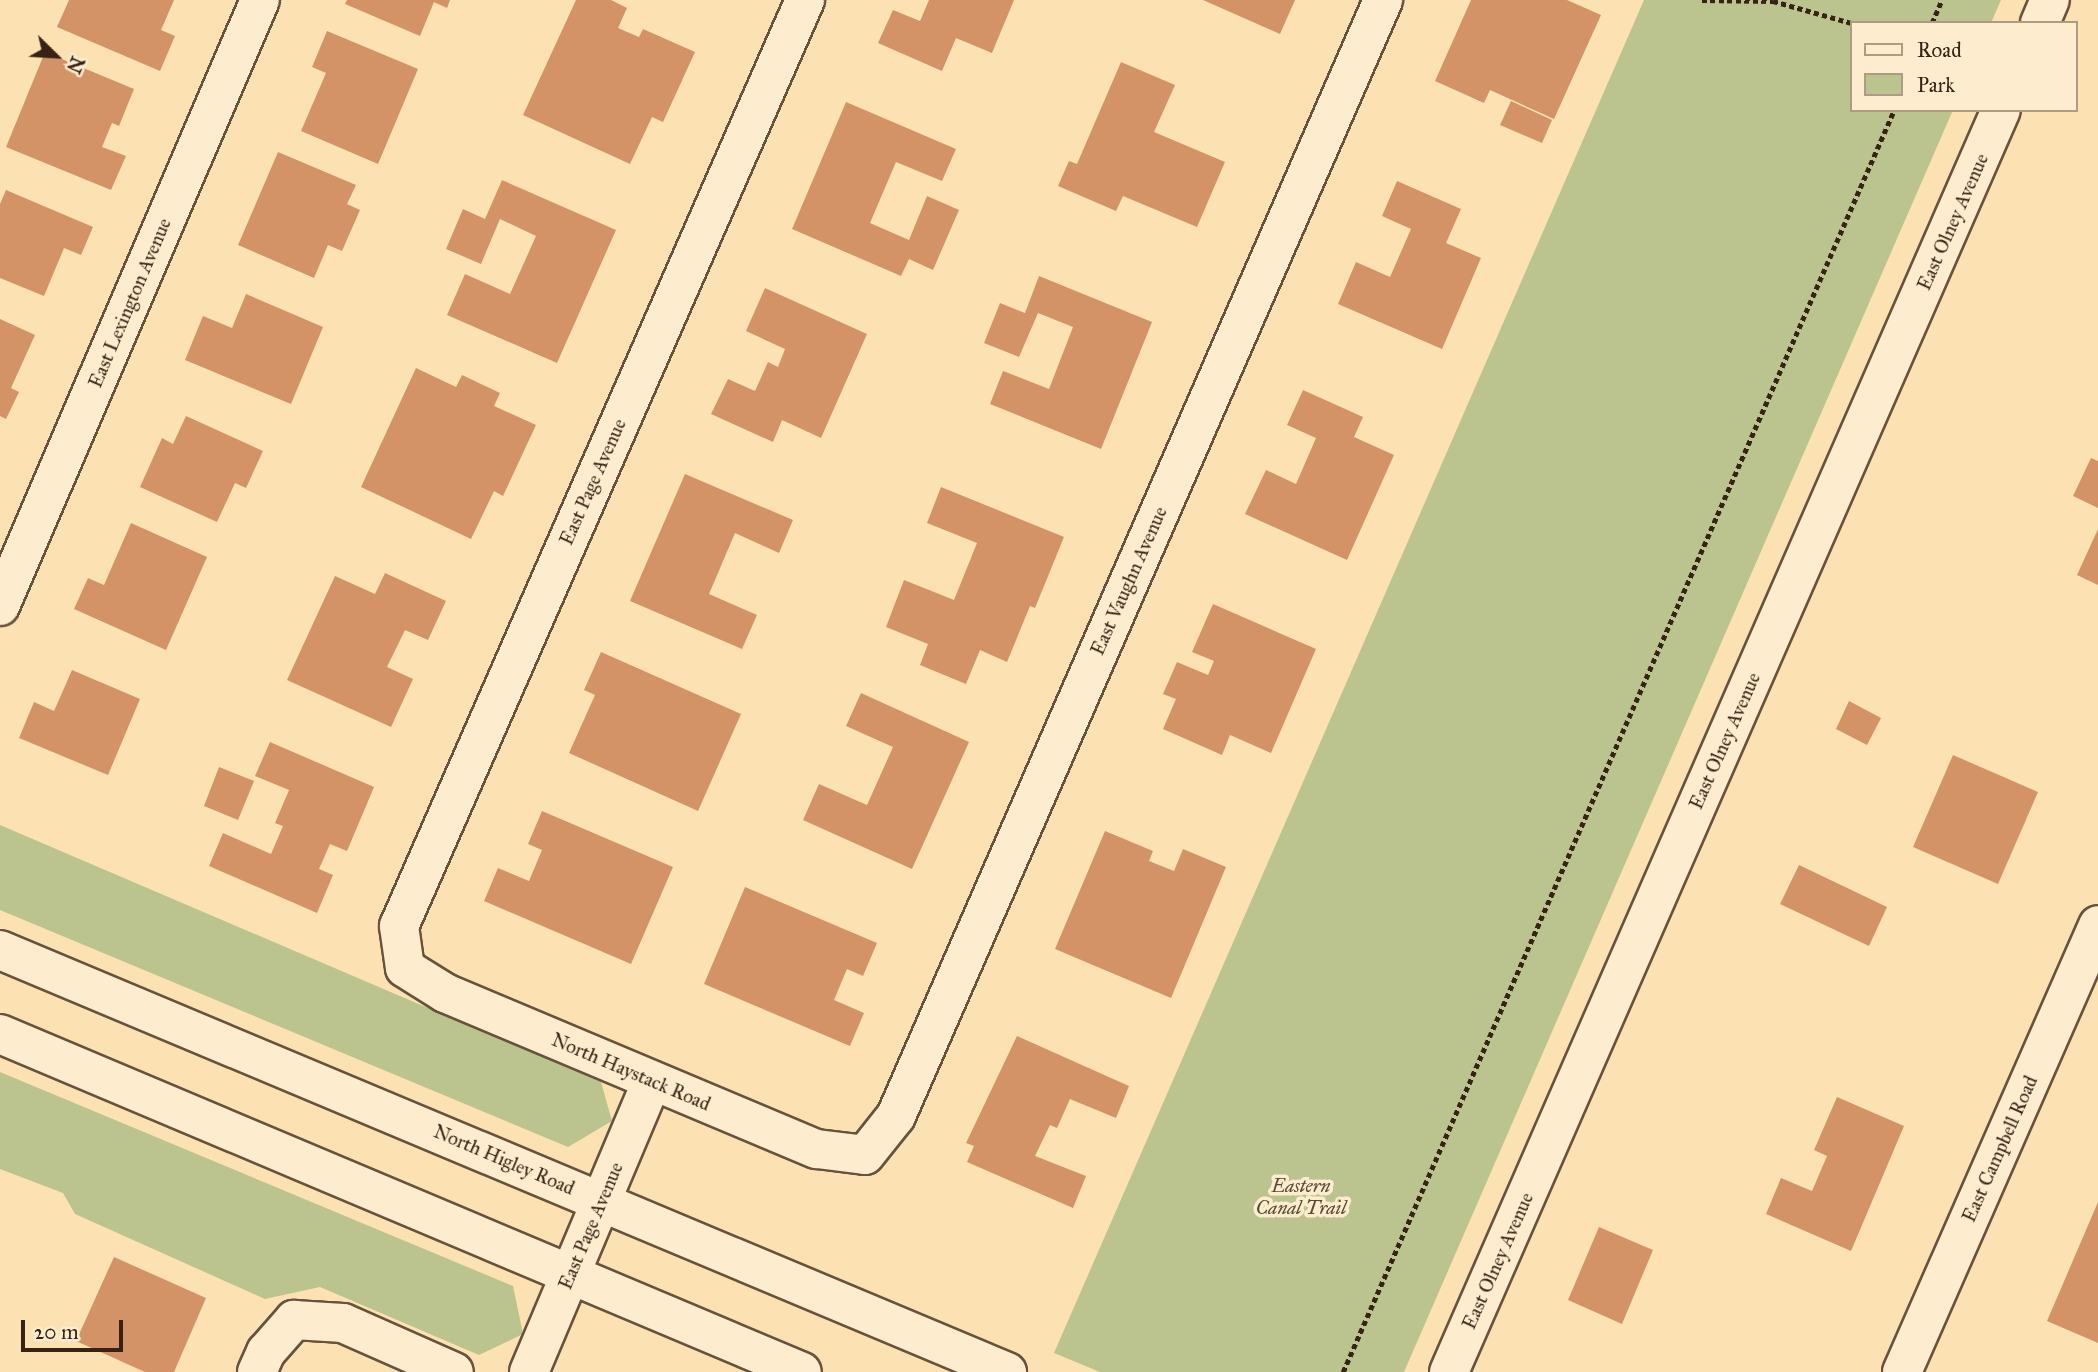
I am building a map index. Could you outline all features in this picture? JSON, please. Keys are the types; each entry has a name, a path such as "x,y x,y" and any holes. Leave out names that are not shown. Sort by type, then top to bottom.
{"street":[{"name":"East Lexington Avenue","path":"0,606 260,0"},
{"name":"East Page Avenue","path":"405,968 399,926 805,0"},
{"name":"East Vaughn Avenue","path":"865,1155 896,1115 1383,0"},
{"path":"2041,21 2050,0"},
{"name":"East Olney Avenue","path":"1449,1372 2000,112"},
{"name":"East Campbell Road","path":"1902,1372 2098,925"},
{"name":"North Higley Road","path":"0,950 1007,1372"},
{"name":"North Haystack Road","path":"405,968 445,993 817,1149 865,1155"},
{"path":"0,1034 802,1372"},
{"name":"East Page Avenue","path":"529,1372 652,1081"},
{"path":"257,1372 266,1352 294,1320 342,1323 454,1372"}],"path":[{"path":"1702,0 1773,1 1850,22"},
{"path":"1933,21 1942,0"},
{"path":"1343,1372 1893,112"}],"green space":[{"name":"Eastern Canal Trail","path":"1644,0 2001,0 1992,21 1850,21 1850,112 1952,112 1404,1372 1100,1372 1054,1353"},
{"path":"0,825 601,1082 612,1121 568,1147 0,910"},
{"path":"0,1072 513,1286 523,1334 479,1355 320,1287 265,1299 75,1214 63,1193 0,1169"}],"building":[{"path":"69,0 174,0 161,30 175,36 160,71 57,27"},
{"path":"347,0 450,0 447,8 434,2 420,36 345,4"},
{"path":"576,0 611,0 627,8 618,28 639,37 643,29 695,52 663,122 652,117 630,164 523,115"},
{"path":"929,0 1014,0 992,53 956,38 942,71 878,43 893,10 920,21"},
{"path":"1203,0 1295,0 1280,34"},
{"path":"1471,0 1567,0 1601,15 1554,119 1490,90 1484,103 1435,81"},
{"path":"327,31 418,69 378,164 301,131 326,73 312,67"},
{"path":"45,52 134,89 119,126 112,123 102,147 126,156 111,190 6,147"},
{"path":"1121,62 1175,85 1154,132 1225,162 1197,227 1123,196 1116,211 1058,186 1069,161 1077,164"},
{"path":"1511,101 1552,120 1542,143 1500,125"},
{"path":"846,102 956,149 942,181 896,162 870,223 909,240 927,196 959,210 933,270 909,259 901,276 792,229"},
{"path":"278,152 356,185 347,204 360,210 342,251 328,245 314,278 238,245"},
{"path":"502,180 616,230 557,363 447,315 465,274 510,294 536,236 500,219 481,264 446,249 463,209 485,219"},
{"path":"1397,181 1461,209 1446,243 1481,258 1442,349 1338,304 1356,262 1390,277 1411,229 1382,216"},
{"path":"6,190 93,227 81,255 64,248 44,296 0,278 0,204"},
{"path":"1039,276 1152,322 1101,449 990,404 1003,371 1049,389 1073,327 1038,313 1019,357 984,343 1000,303 1025,313"},
{"path":"765,288 867,334 821,438 782,420 773,442 711,414 728,379 755,391 768,362 778,367 785,349 746,331"},
{"path":"246,294 323,327 291,404 185,360 203,316 232,328"},
{"path":"0,319 35,335 11,388 19,392 6,419 0,416"},
{"path":"416,368 456,387 462,375 500,393 494,406 536,425 503,496 494,491 471,539 361,487"},
{"path":"1303,390 1363,417 1354,437 1394,455 1347,560 1245,514 1266,470 1296,484 1316,438 1287,425"},
{"path":"186,416 263,451 246,488 235,483 217,522 140,487 162,438 173,444"},
{"path":"2091,458 2098,461 2098,508 2073,496"},
{"path":"685,474 793,520 779,553 735,533 709,594 757,615 742,649 630,601"},
{"path":"941,487 1064,537 1035,608 1030,606 1007,662 980,650 966,684 920,665 928,644 886,627 904,580 954,600 977,543 927,523"},
{"path":"131,523 207,557 166,650 74,609 88,578 104,585"},
{"path":"2098,529 2098,585 2077,575"},
{"path":"385,573 446,601 428,640 405,630 387,667 413,679 391,727 287,680 335,576 375,594"},
{"path":"1213,604 1316,649 1271,753 1230,735 1222,755 1163,729 1176,699 1163,694 1177,662 1208,675 1214,661 1192,652"},
{"path":"601,652 741,714 698,811 569,753 595,695 584,690"},
{"path":"72,670 140,699 108,775 19,738 34,702 54,711"},
{"path":"861,693 969,742 912,869 803,820 819,784 867,805 893,747 846,726"},
{"path":"1849,701 1881,718 1867,745 1836,729"},
{"path":"270,742 374,787 347,851 330,844 319,869 333,875 317,913 209,866 223,833 271,854 283,826 275,823 289,790 255,776"},
{"path":"1953,755 2038,792 1998,884 1913,847"},
{"path":"219,767 254,781 238,820 204,806"},
{"path":"542,811 673,867 631,964 484,901 498,868 529,881 542,850 528,844"},
{"path":"1105,831 1153,851 1149,861 1174,871 1183,849 1226,867 1171,998 1055,949"},
{"path":"1799,865 1887,907 1869,946 1780,904"},
{"path":"745,887 877,943 863,976 847,969 834,1000 864,1013 850,1046 704,984"},
{"path":"1017,1036 1129,1086 1116,1118 1070,1099 1057,1128 1050,1125 1035,1156 1086,1176 1073,1208 967,1162 974,1146 966,1143"},
{"path":"1837,1097 1904,1126 1851,1251 1766,1214 1781,1178 1812,1191 1827,1156 1814,1150"},
{"path":"2098,1202 2098,1343 2047,1321"},
{"path":"1599,1227 1653,1250 1622,1324 1568,1300"},
{"path":"114,1257 206,1298 174,1372 145,1372 76,1341"}]}
